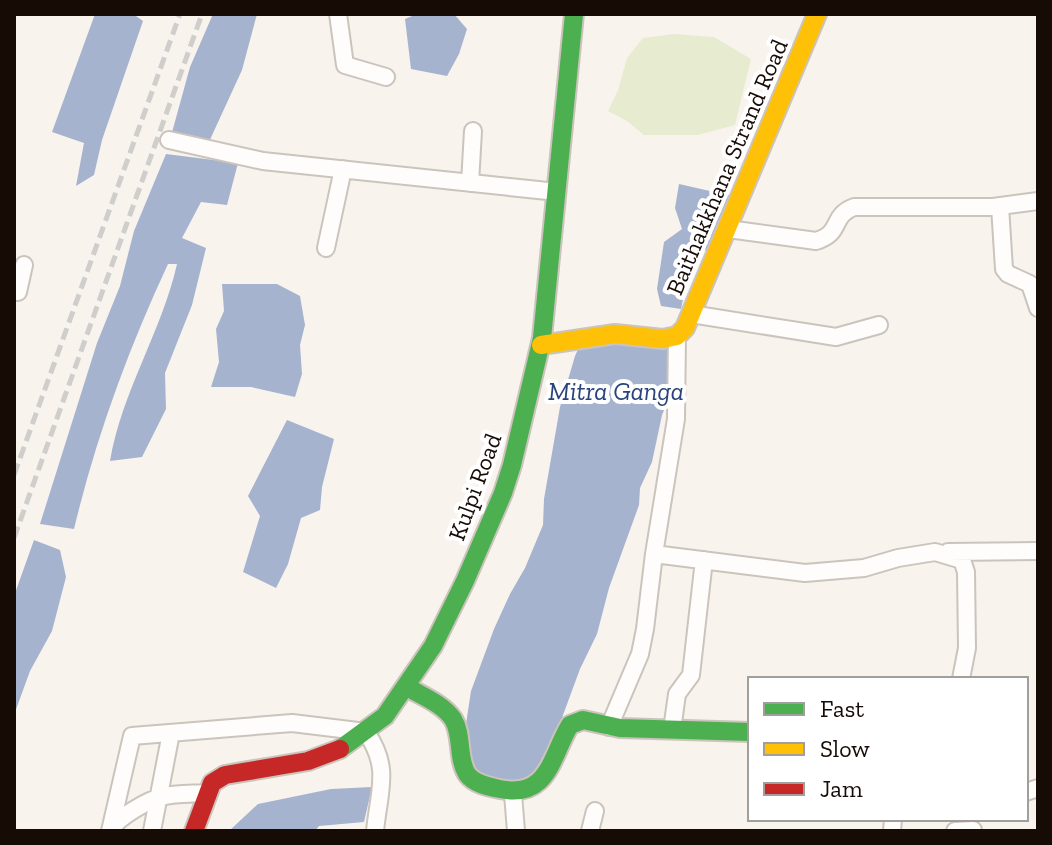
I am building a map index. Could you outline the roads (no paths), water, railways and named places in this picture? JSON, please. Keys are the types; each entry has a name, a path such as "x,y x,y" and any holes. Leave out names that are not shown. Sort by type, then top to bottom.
{"main road":[{"name":"Kulpi Road","path":"207,793 212,783 225,775 308,761 339,749 366,732 385,716 433,646 503,493 525,419 541,345 574,14"},
{"name":"Baithakkhana Strand Road","path":"677,336 685,328 817,14"},
{"path":"541,345 591,336 635,335 663,339 677,336"},
{"path":"407,687 449,710 455,718 469,777 475,782 513,794 532,787 547,774 573,721 609,727 748,732"},
{"path":"194,831 207,793"}],"street":[{"path":"338,14 345,65 386,77"},
{"path":"470,183 473,131"},
{"path":"169,140 263,161 557,192"},
{"path":"326,248 343,169"},
{"path":"728,229 816,241 827,238 835,231 844,211 854,207 1000,206 1038,201"},
{"path":"1000,206 1004,269 1030,284 1038,308"},
{"path":"14,291 18,292 24,265"},
{"path":"691,314 836,337 879,325"},
{"path":"609,727 640,654 676,419 677,336"},
{"path":"654,554 805,573 827,573 935,552 1038,551"},
{"path":"935,552 962,560 966,572 967,648 961,677"},
{"path":"672,730 677,694 691,675 704,560"},
{"path":"110,831 132,736 292,723 366,732 376,746 383,769 375,831"},
{"path":"152,831 171,733"},
{"path":"110,831 114,823 127,814 160,797 207,793"},
{"path":"513,794 516,831"},
{"path":"590,831 595,811"},
{"path":"955,831 973,827"}],"water":[{"path":"95,14 133,14 143,21 102,140 94,175 76,186 84,143 52,132"},
{"path":"213,14 257,14 242,70 208,144 171,136 190,67"},
{"path":"417,14 454,14 467,29 459,54 447,76 411,69 405,19"},
{"path":"166,154 238,163 227,205 201,202 182,238 206,248 192,305 165,373 166,409 142,457 110,461 123,410 162,313 177,264 168,264 126,361 92,461 74,529 40,524 97,343 120,286 134,231"},
{"path":"679,184 732,196 715,246 692,256 681,309 661,306 657,289 664,242 682,229 675,208"},
{"path":"222,284 277,284 300,296 305,325 300,345 302,374 295,397 251,387 211,387 219,362 216,329 224,311"},
{"name":"Mitra Ganga","path":"582,341 669,345 674,386 662,415 652,462 640,488 639,505 609,588 597,634 563,715 554,752 529,781 505,787 477,772 464,737 471,691 494,629 543,525 544,499 560,407"},
{"path":"287,420 334,439 322,487 320,510 301,518 288,564 276,588 243,572 260,516 248,496"},
{"path":"34,540 60,550 66,577 52,631 30,671 14,715 14,596"},
{"path":"372,787 364,822 319,826 315,831 229,831 258,804 331,789"}],"railway":[{"path":"14,475 180,14"},
{"path":"14,538 202,14"}]}
